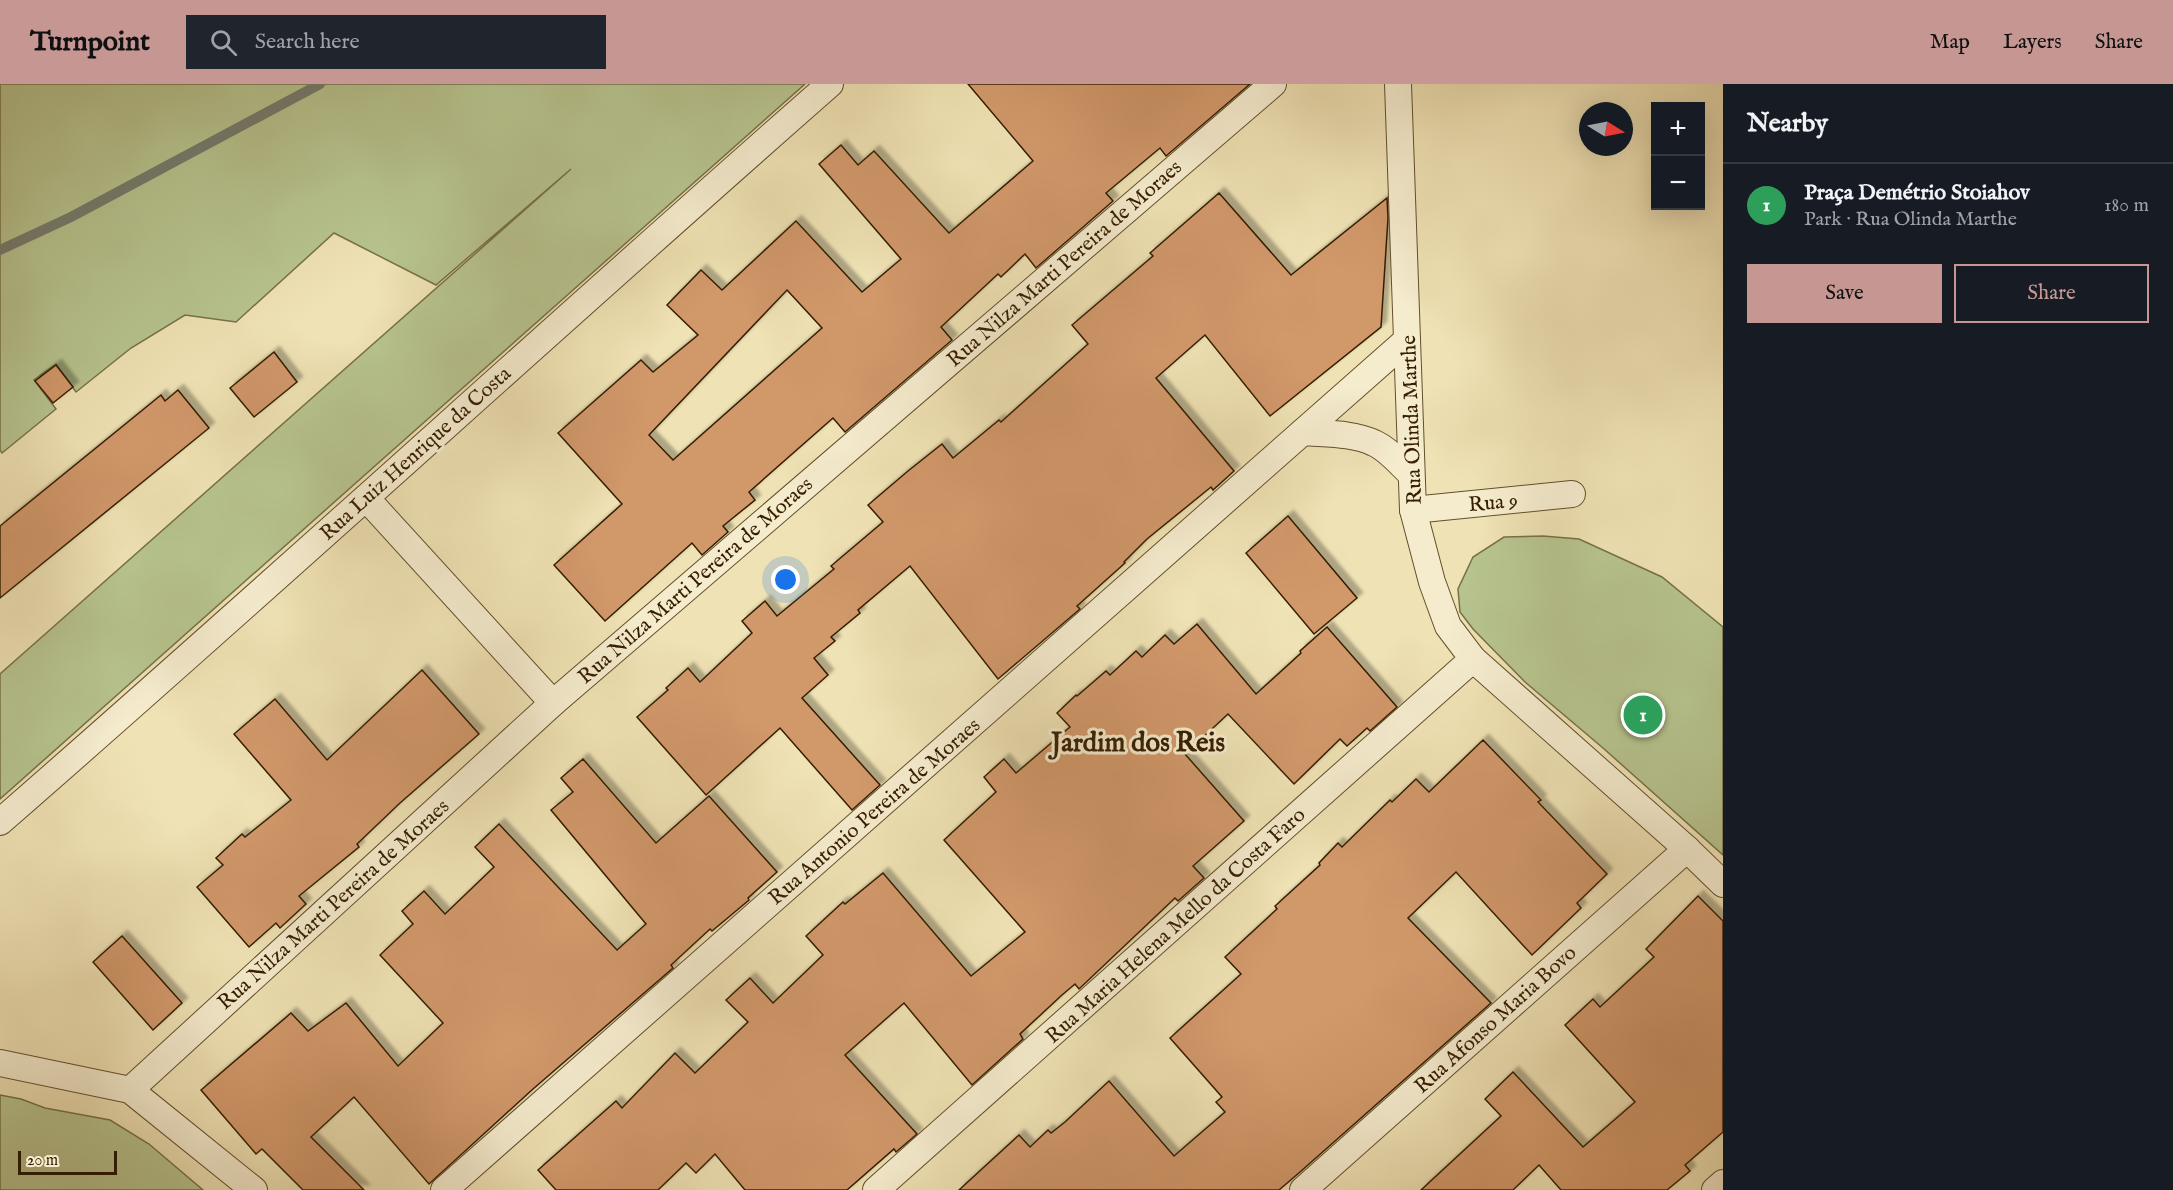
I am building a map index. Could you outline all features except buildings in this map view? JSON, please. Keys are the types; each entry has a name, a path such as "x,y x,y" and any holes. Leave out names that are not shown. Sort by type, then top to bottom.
{"street":[{"name":"Rua Luiz Henrique da Costa","path":"0,822 366,498 663,230 830,84"},
{"name":"Rua Nilza Marti Pereira de Moraes","path":"130,1090 553,703 1273,84"},
{"name":"Rua Olinda Marthe","path":"1393,88 1407,340 1413,510 1432,582 1448,626 1473,659 1687,849 1723,884"},
{"name":"Rua Antonio Pereira de Moraes","path":"444,1190 1407,340"},
{"path":"1303,432 1342,435 1374,443 1411,474"},
{"name":"Rua 9","path":"1413,510 1572,494"},
{"path":"366,498 553,703"},
{"name":"Rua Maria Helena Mello da Costa Faro","path":"876,1190 1473,659"},
{"name":"Rua Afonso Maria Bovo","path":"1303,1190 1687,849"},
{"path":"0,1062 130,1090 254,1190"},
{"path":"1715,1190 1723,1183"}],"green space":[{"path":"0,84 805,84 0,799 0,674 571,169 436,285 334,233 236,322 185,315 131,348 76,392 56,364 34,380 56,409 2,453 0,450"},
{"path":"1543,536 1579,539 1662,577 1723,627 1723,855 1525,682 1473,629 1460,612 1458,589 1473,557 1504,537"},
{"path":"0,1095 21,1099 45,1108 110,1120 149,1144 203,1190 0,1190"}],"waterway":[{"path":"0,250 71,217 320,84"}],"place":[{"name":"Praça Demétrio Stoiahov","path":"1643,715"}],"district":[{"name":"Jardim dos Reis","path":"1138,742"}]}
